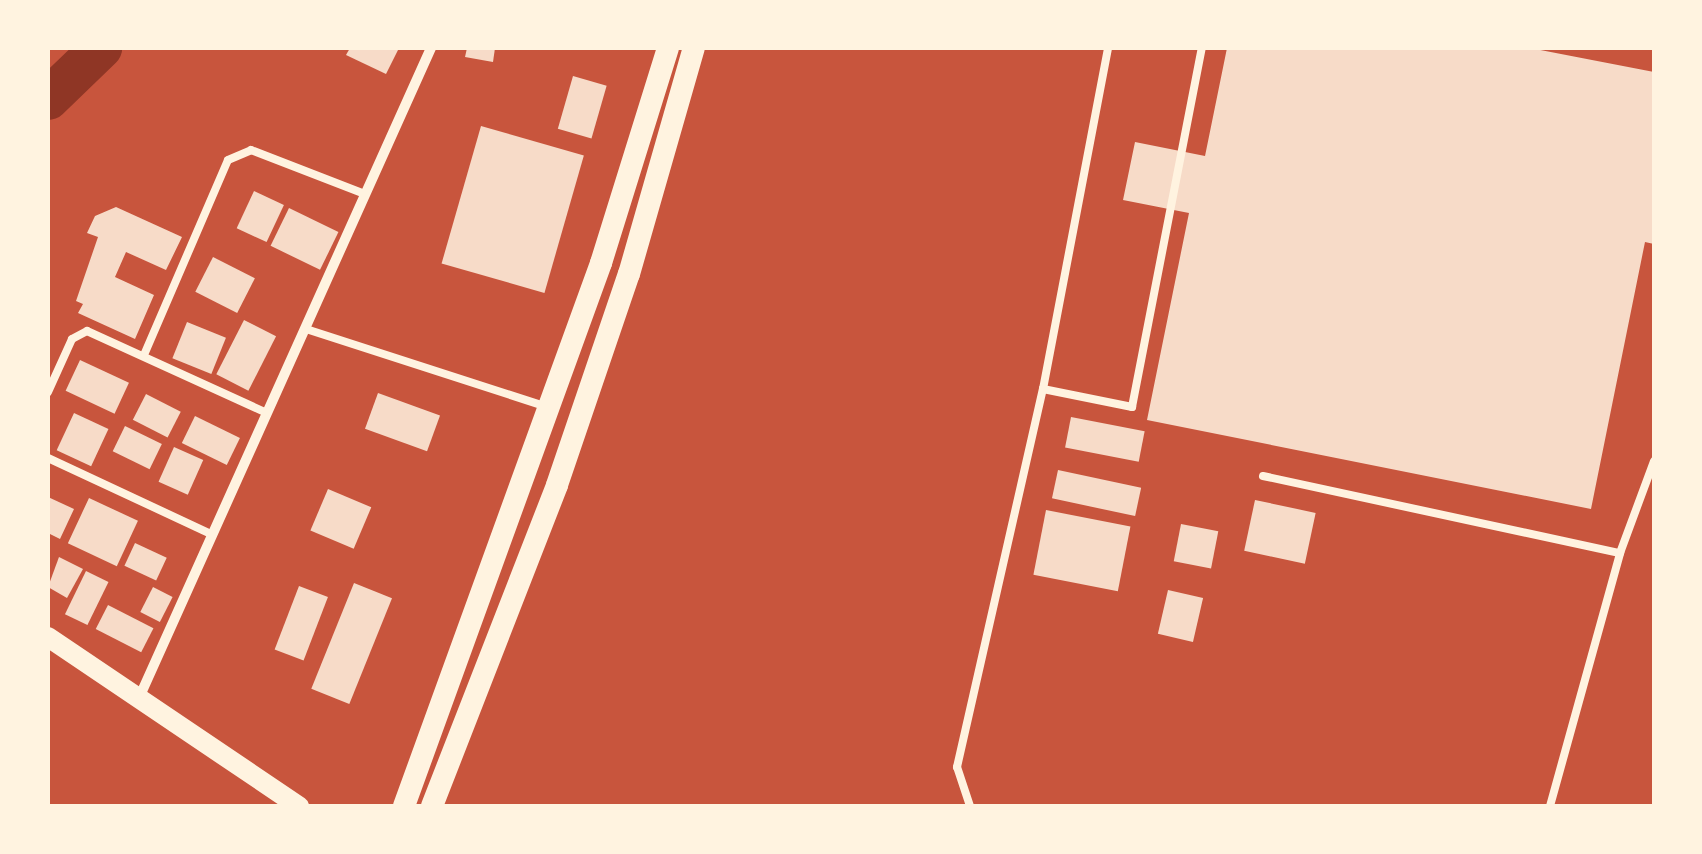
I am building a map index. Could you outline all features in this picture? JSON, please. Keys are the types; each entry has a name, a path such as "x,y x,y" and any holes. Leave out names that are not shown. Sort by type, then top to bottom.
{"main road":[{"path":"404,806 549,407 668,48"},
{"path":"432,806 557,484 629,274 694,48"},
{"path":"48,637 299,806"}],"street":[{"path":"139,699 432,48"}],"lane":[{"path":"970,806 957,767 1044,389 1108,48"},
{"path":"1044,389 1132,406 1202,48"},
{"path":"144,355 228,160 252,150 364,194"},
{"path":"306,329 549,407"},
{"path":"48,392 72,340 87,332 267,414"},
{"path":"48,458 212,534"},
{"path":"1550,806 1620,552 1654,461"},
{"path":"1264,476 1620,552"}],"building":[{"path":"350,48 399,48 386,74 346,55"},
{"path":"467,48 495,48 493,62 465,57"},
{"path":"1227,48 1530,48 1654,72 1654,244 1645,242 1591,509 1147,420 1189,213 1123,200 1135,142 1205,156"},
{"path":"573,76 607,86 591,139 558,129"},
{"path":"481,126 584,155 544,293 442,263"},
{"path":"254,191 284,205 267,242 237,228"},
{"path":"116,207 182,237 166,270 126,252 115,277 154,295 135,339 78,313 83,304 76,301 98,237 87,233 95,216"},
{"path":"289,208 338,232 320,270 271,246"},
{"path":"213,257 255,278 237,313 195,292"},
{"path":"244,320 276,336 248,391 216,374"},
{"path":"187,322 226,338 211,374 172,358"},
{"path":"80,360 129,383 115,414 66,391"},
{"path":"378,393 440,416 427,451 365,429"},
{"path":"146,394 181,412 168,438 133,420"},
{"path":"74,413 108,429 91,466 57,450"},
{"path":"195,416 240,438 227,465 182,443"},
{"path":"1071,417 1145,431 1139,462 1065,447"},
{"path":"125,426 162,444 150,469 113,451"},
{"path":"174,447 203,460 188,495 159,482"},
{"path":"1058,470 1141,488 1135,516 1052,498"},
{"path":"328,489 371,507 354,549 310,530"},
{"path":"48,497 74,509 60,539 48,533"},
{"path":"89,498 138,521 117,566 68,543"},
{"path":"1255,500 1316,513 1305,564 1244,551"},
{"path":"1046,510 1130,526 1118,591 1033,575"},
{"path":"1181,524 1218,531 1211,569 1174,561"},
{"path":"135,543 167,558 156,580 124,566"},
{"path":"59,557 83,569 67,598 48,587"},
{"path":"86,571 108,582 87,625 65,614"},
{"path":"354,583 392,598 349,704 311,689"},
{"path":"299,586 328,597 304,661 275,649"},
{"path":"153,587 173,597 160,622 140,612"},
{"path":"1168,590 1203,598 1193,642 1158,634"},
{"path":"108,605 153,628 141,652 96,629"}],"waterway":[{"path":"48,99 101,48"}]}
